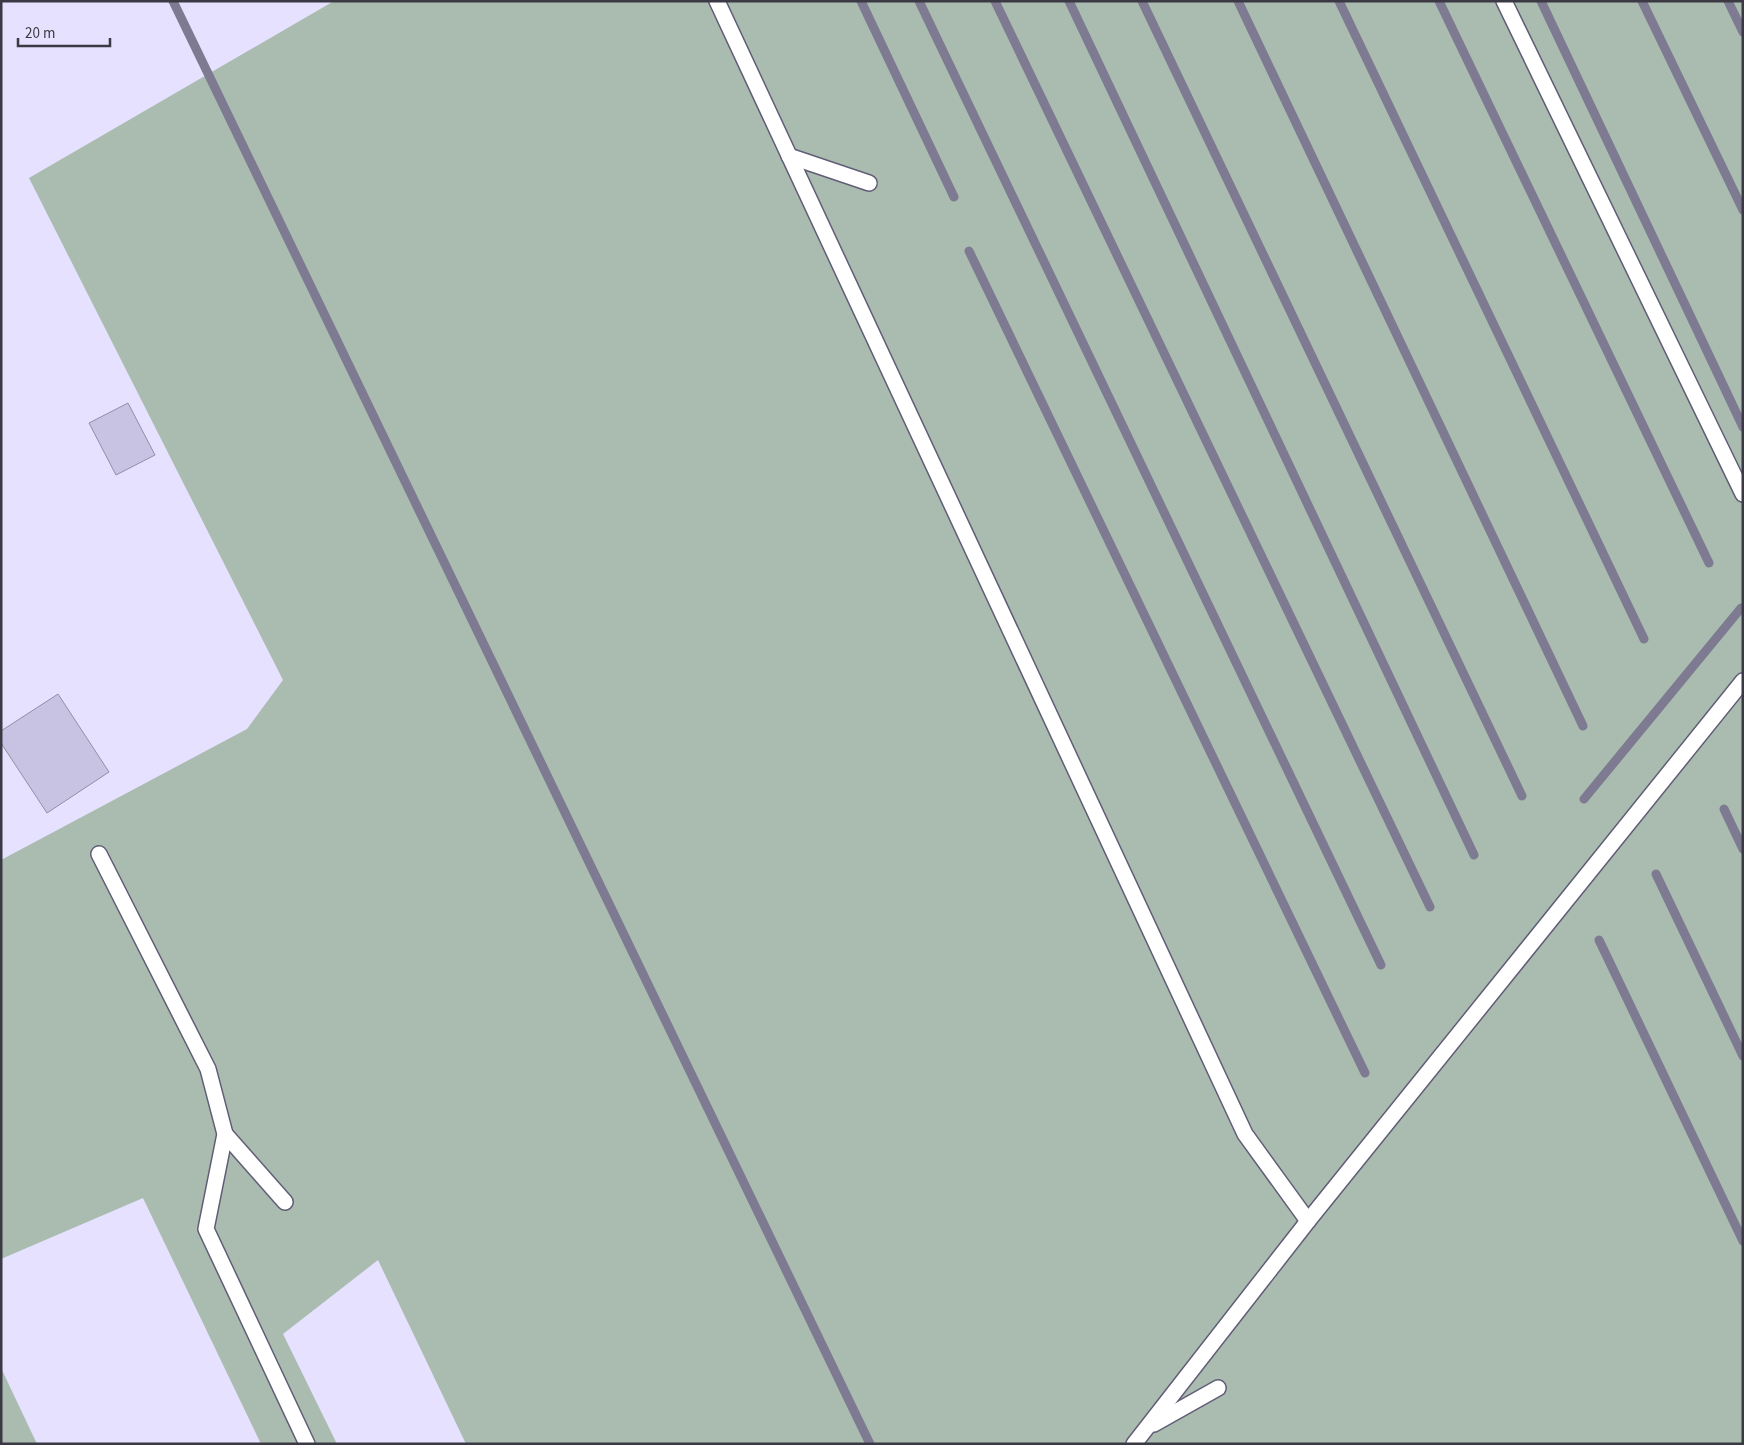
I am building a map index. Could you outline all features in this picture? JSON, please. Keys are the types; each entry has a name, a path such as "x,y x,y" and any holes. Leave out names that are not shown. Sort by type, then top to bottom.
{"lane":[{"path":"717,1 1245,1134 1308,1221"},
{"path":"1504,1 1743,494"},
{"path":"789,156 869,183"},
{"path":"1134,1444 1308,1221 1743,681"},
{"path":"99,854 208,1069 225,1134 206,1229 307,1444"},
{"path":"225,1134 284,1202"},
{"path":"1148,1427 1218,1388"}],"green space":[{"path":"334,1 1743,1 1743,1444 466,1444 378,1260 283,1334 337,1444 261,1444 143,1198 1,1259 1,860 247,729 283,680 29,178"},
{"path":"1,1368 37,1444 1,1444"}],"building":[{"path":"128,403 155,455 116,475 89,423"},
{"path":"58,694 109,772 47,813 1,743 1,731"}],"waterway":[{"path":"173,1 870,1444"},
{"path":"861,1 954,197"},
{"path":"919,1 1381,965"},
{"path":"995,1 1430,907"},
{"path":"1069,1 1474,855"},
{"path":"1142,1 1522,796"},
{"path":"1238,1 1583,726"},
{"path":"1339,1 1644,639"},
{"path":"1439,1 1709,563"},
{"path":"1541,1 1743,427"},
{"path":"1642,1 1743,210"},
{"path":"1728,1 1743,32"},
{"path":"969,251 1365,1073"},
{"path":"1584,799 1741,608"},
{"path":"1724,809 1743,849"},
{"path":"1656,874 1743,1056"},
{"path":"1599,940 1743,1241"}]}
